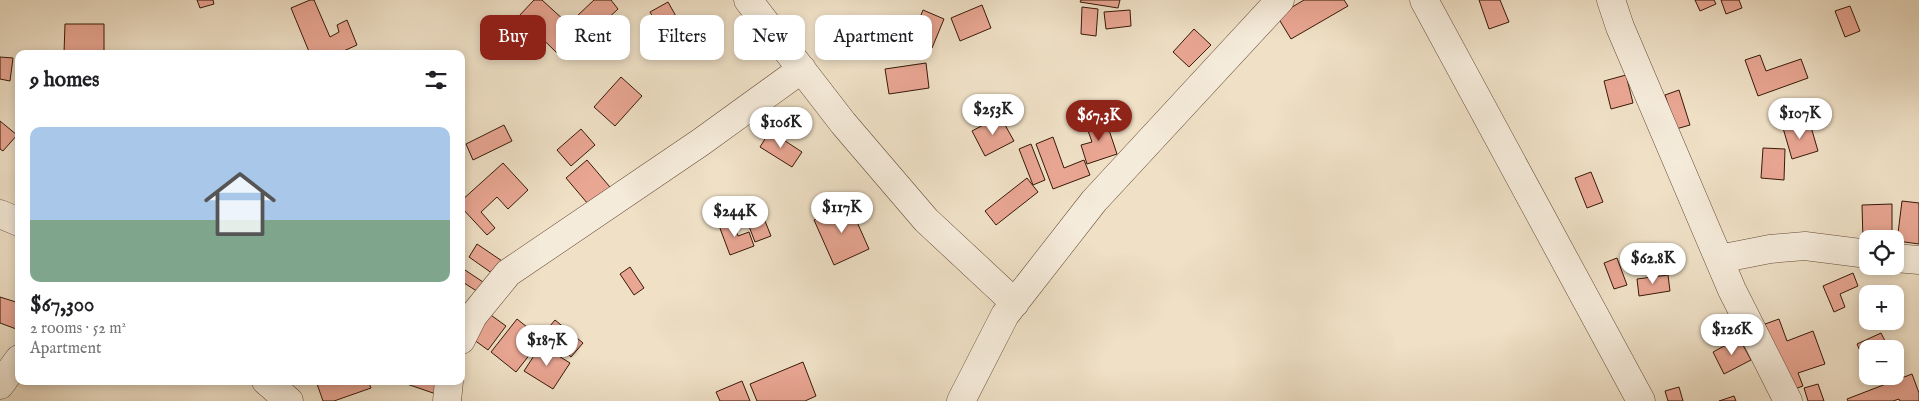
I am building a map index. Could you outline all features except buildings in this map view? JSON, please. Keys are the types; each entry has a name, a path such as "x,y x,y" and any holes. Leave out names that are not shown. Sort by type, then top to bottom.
{"street":[{"path":"748,0 843,123 926,220 1015,303"},
{"path":"961,401 1005,315 1094,202 1280,0"},
{"path":"1424,0 1641,401"},
{"path":"1611,0 1620,27 1732,290 1788,401"},
{"path":"465,332 473,316 508,273 701,142 802,69"},
{"path":"0,214 15,220"},
{"path":"1719,259 1770,249 1805,246 1859,253"},
{"path":"1904,259 1919,260"},
{"path":"0,385 15,364"},
{"path":"271,385 289,401"},
{"path":"447,401 449,385"}]}
